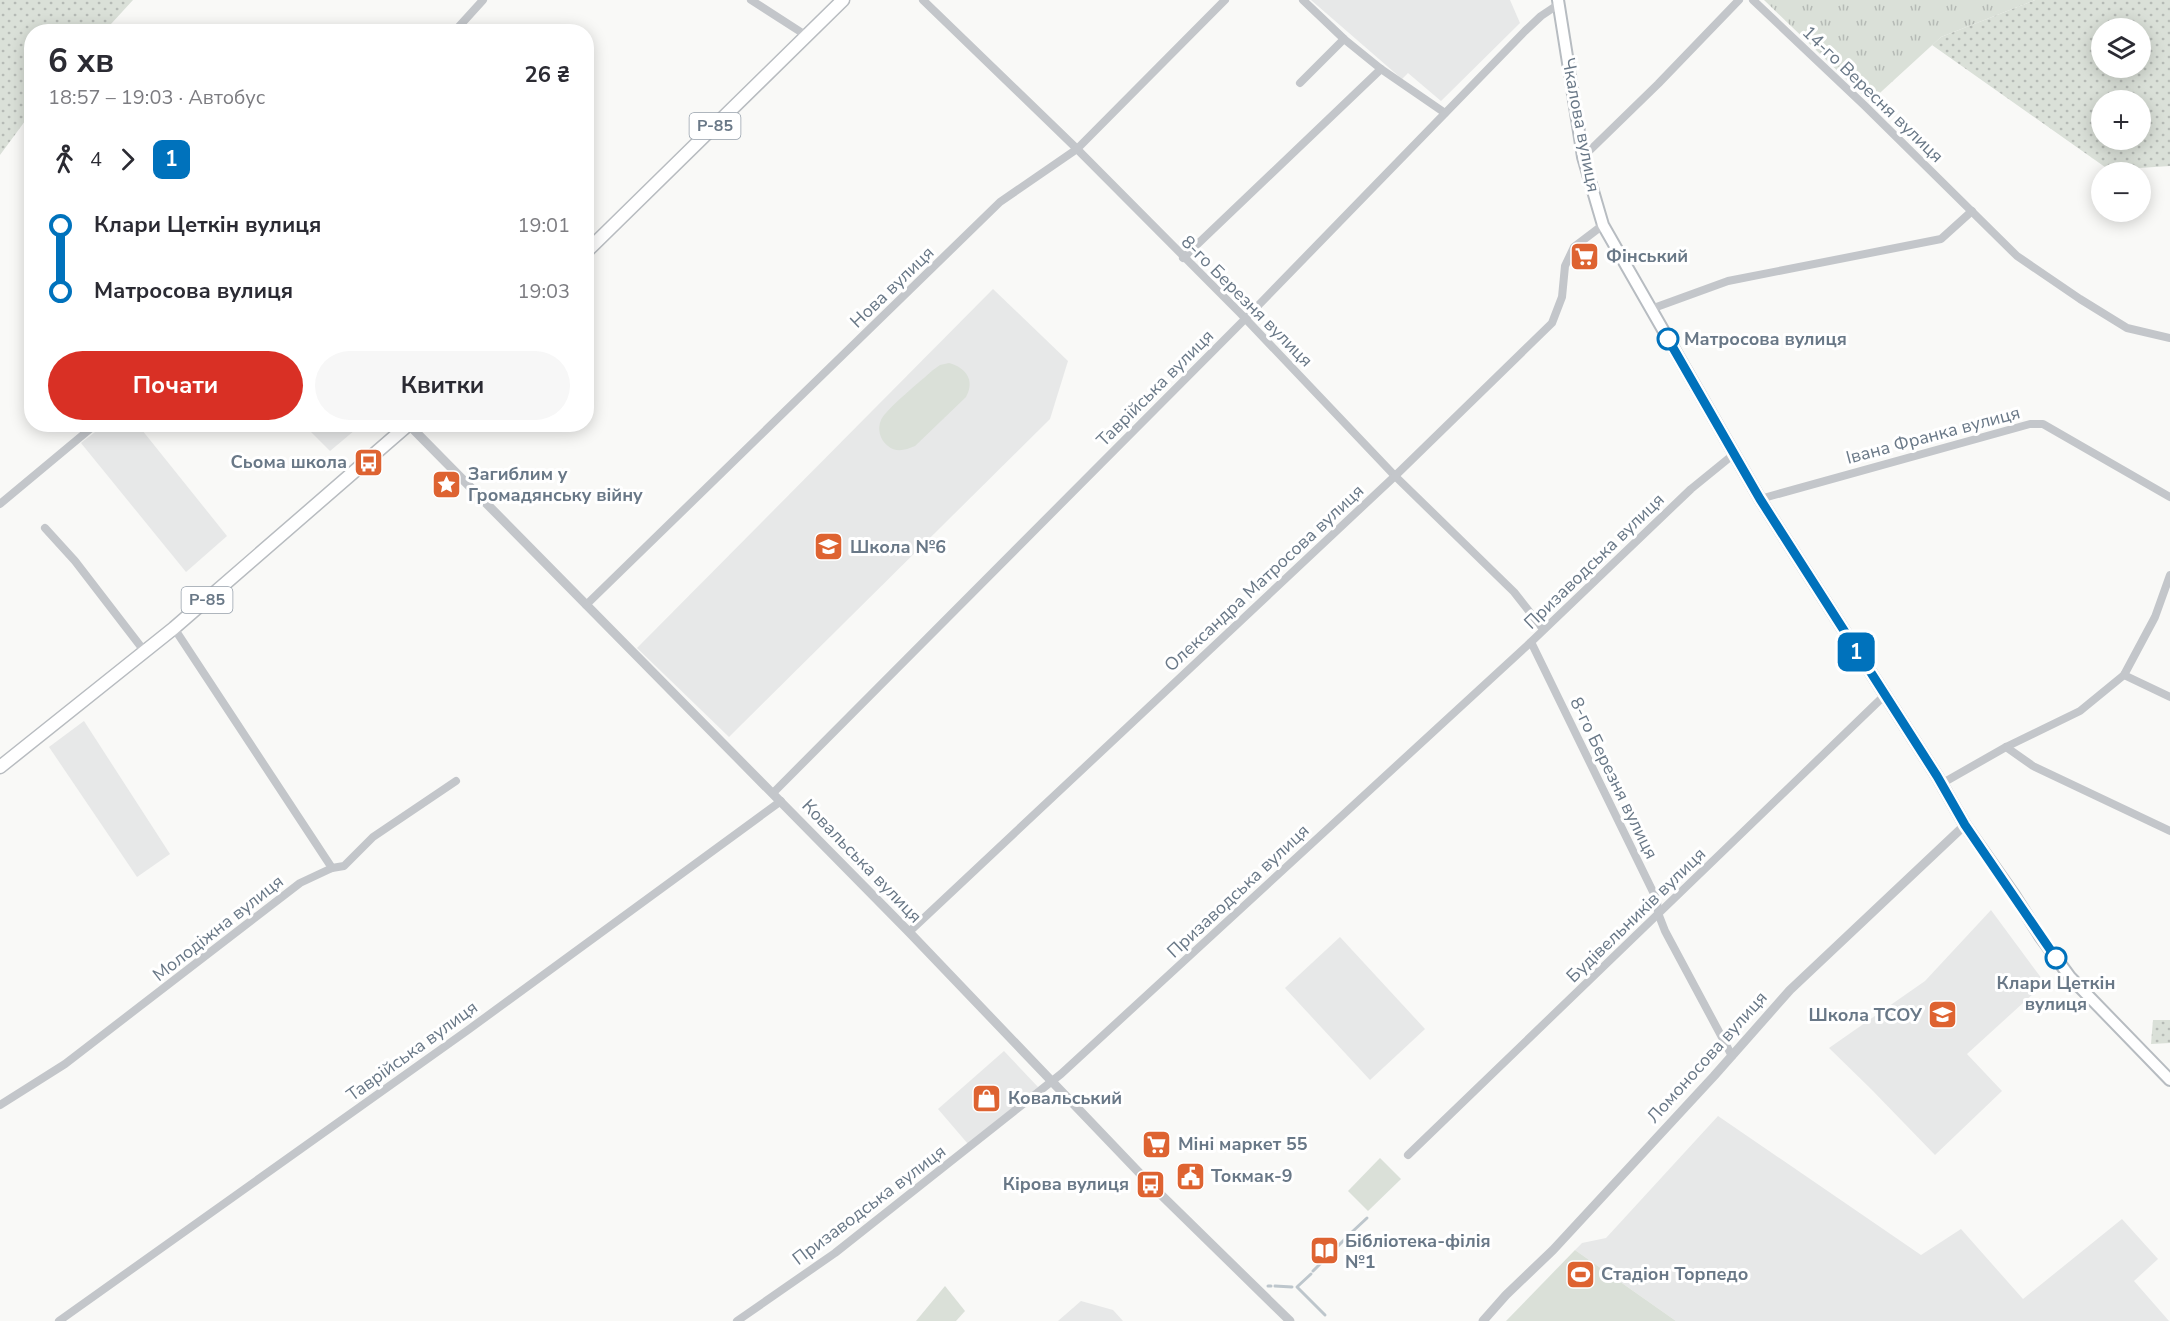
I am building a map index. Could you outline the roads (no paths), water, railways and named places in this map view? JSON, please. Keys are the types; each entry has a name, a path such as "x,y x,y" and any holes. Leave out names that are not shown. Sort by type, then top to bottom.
{"main road":[{"name":"Р-85","path":"594,244 843,0"},
{"name":"Чкалова вулиця","path":"1558,2 1583,157 1604,225 1651,309 1760,499 1965,825 2070,977 2170,1079"},
{"name":"Р-85","path":"0,767 174,628 401,432"}],"street":[{"path":"461,24 483,0"},
{"path":"751,0 807,36"},
{"name":"8-го Березня вулиця","path":"923,0 1077,149 1246,318 1395,476 1514,592 1543,629"},
{"name":"Нова вулиця","path":"586,605 1000,202 1077,149 1225,0"},
{"path":"1303,0 1344,39 1381,69 1445,113"},
{"path":"1583,157 1739,0"},
{"name":"14-го Вересня вулиця","path":"1753,0 1864,105 2017,256 2127,328 2170,338"},
{"name":"Таврійська вулиця","path":"772,793 1246,318 1525,31 1558,2"},
{"path":"1300,83 1344,39"},
{"path":"1184,258 1381,69"},
{"path":"1651,309 1728,281 1941,239 1972,211"},
{"name":"Олександра Матросова вулиця","path":"909,932 1395,476 1552,322 1562,297 1564,267 1574,247 1604,225"},
{"name":"Івана Франка вулиця","path":"1760,499 2030,424 2043,424 2170,497"},
{"path":"0,504 86,432"},
{"name":"Ковальська вулиця","path":"416,432 909,932 1150,1184 1290,1321"},
{"name":"Призаводська вулиця","path":"738,1321 835,1253 1053,1081 1531,642 1691,489 1734,454"},
{"path":"45,528 75,561 145,652"},
{"path":"1941,784 2006,747 2080,711 2124,675 2155,616 2170,575"},
{"path":"174,628 332,868"},
{"name":"8-го Березня вулиця","path":"1531,642 1657,900 1658,913 1665,931 1732,1056"},
{"path":"2124,675 2170,698"},
{"name":"Будівельників вулиця","path":"1408,1155 1884,696"},
{"path":"2006,747 2032,766 2170,831"},
{"name":"Молодіжна вулиця","path":"0,1105 65,1064 300,883 332,868 344,866 373,837 456,782"},
{"name":"Таврійська вулиця","path":"59,1321 468,1030 781,801"},
{"name":"Ломоносова вулиця","path":"1483,1321 1732,1056 1790,990 1965,825"}],"waterway":[{"path":"1352,1232 1367,1218"},
{"path":"1313,1271 1349,1235"},
{"path":"1298,1286 1311,1274"},
{"path":"1275,1286 1292,1287"},
{"path":"1297,1287 1325,1315"}],"place":[{"name":"Фінський","path":"1585,256"},
{"name":"Матросова вулиця","path":"1668,339"},
{"name":"Сьома школа","path":"368,462"},
{"name":"Загиблим у Громадянську війну","path":"447,484"},
{"name":"Школа №6","path":"829,547"},
{"name":"Клари Цеткін вулиця","path":"2056,958"},
{"name":"Школа ТСОУ","path":"1943,1015"},
{"name":"Ковальський","path":"987,1098"},
{"name":"Міні маркет 55","path":"1157,1144"},
{"name":"Токмак-9","path":"1190,1176"},
{"name":"Кірова вулиця","path":"1150,1184"},
{"name":"Бібліотека-філія №1","path":"1324,1251"},
{"name":"Стадіон Торпедо","path":"1580,1274"}]}
